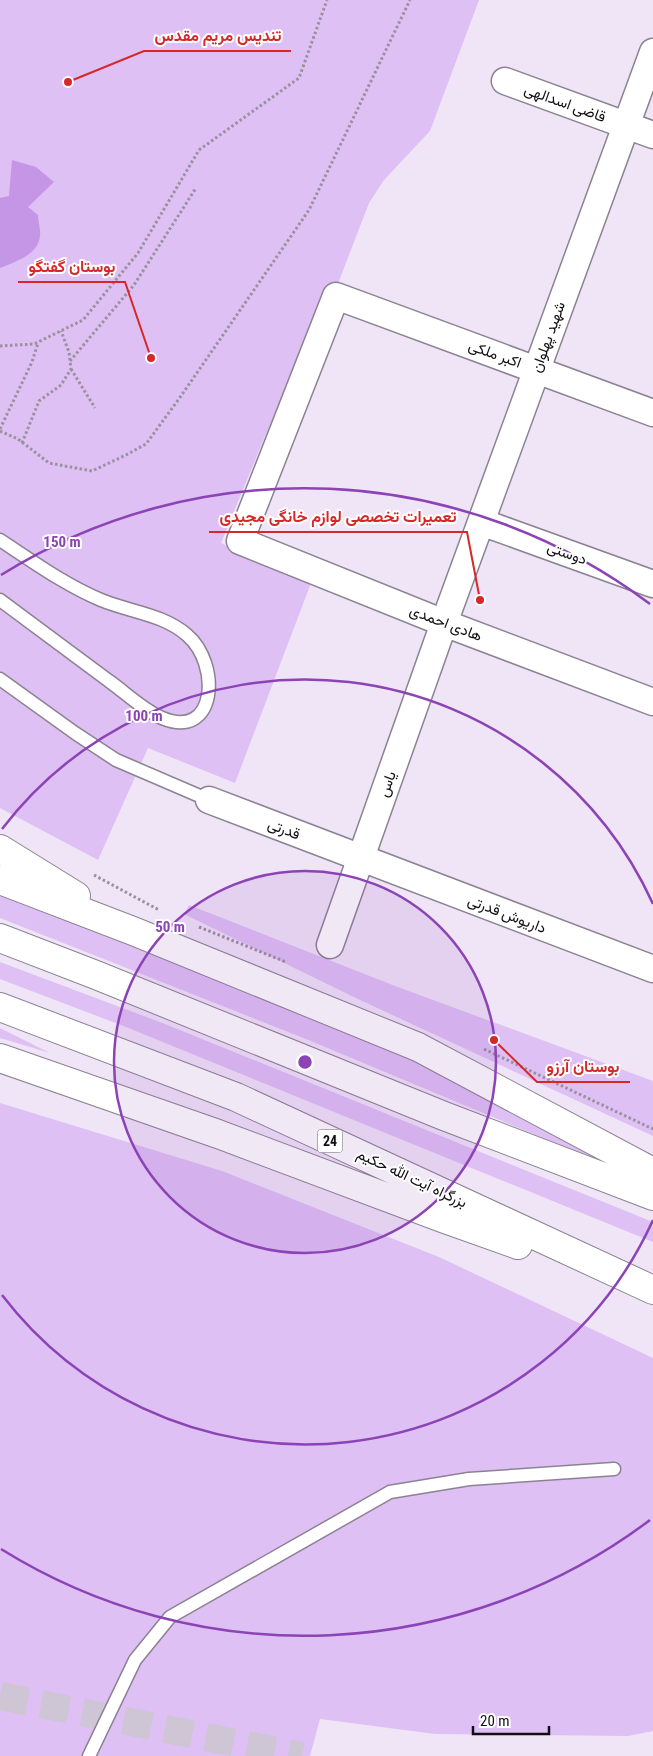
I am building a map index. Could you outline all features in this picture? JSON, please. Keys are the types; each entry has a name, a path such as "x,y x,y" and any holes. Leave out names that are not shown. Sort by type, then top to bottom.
{"highway":[{"path":"0,849 133,931"},
{"path":"0,880 133,931 418,1047 653,1172"},
{"path":"0,938 444,1116 653,1196"},
{"name":"بزرگراه آیت الله حکیم","path":"0,1008 236,1097 653,1291"},
{"path":"0,1058 218,1134 442,1218 653,1291"}],"street":[{"name":"شهید پهلوان","path":"444,623 653,52"},
{"name":"قاضی اسدالهی","path":"505,81 653,135"},
{"name":"اکبر ملکی","path":"240,541 336,296 653,413"},
{"name":"دوستی","path":"481,522 653,584"},
{"name":"هادی احمدی","path":"240,541 444,623 653,702"},
{"name":"یاس","path":"330,946 444,623"},
{"name":"قدرتی","path":"208,800 360,858"},
{"name":"داریوش قدرتی","path":"360,858 653,969"}],"lane":[{"path":"0,540 57,577 99,599 172,623 188,636 201,649 210,681 209,696 203,710 195,718 182,722 162,718 0,600"},
{"path":"0,679 116,760 208,800"},
{"path":"89,1756 135,1660 170,1617 390,1492 469,1479 614,1469"}],"path":[{"path":"0,346 34,344 83,320 138,253 199,150 299,78 327,0"},
{"path":"38,342 32,362 0,430 18,439 48,463 92,471 146,444 308,210 410,0"},
{"path":"70,361 134,286 196,188"},
{"path":"61,331 70,352 71,369 95,408"},
{"path":"22,443 39,401 61,385 71,369"}],"shaded area":[{"path":"0,0 479,0 430,131 384,180 369,203 339,281 265,436 221,543 311,583 235,783 148,748 98,860 0,808"},
{"path":"12,160 36,167 54,182 28,207 38,215 40,236 35,248 25,257 0,268 0,198 9,196"},
{"path":"0,893 131,943 409,1056 653,1184 306,1039 0,918"},
{"path":"189,905 395,986 653,1081 653,1136 358,999 184,914"},
{"path":"0,962 165,1024 653,1222 653,1242 126,1027 0,979"},
{"path":"0,1028 50,1053 0,1038"},
{"path":"0,1103 222,1171 439,1257 653,1358 653,1731 628,1736 435,1734 320,1719 310,1756 0,1756"}],"tunnel":[{"path":"0,1696 302,1756"}],"place":[{"name":"تندیس مریم مقدس","path":"68,82"},
{"name":"بوستان گفتگو","path":"151,358"},
{"name":"تعمیرات تخصصی لوازم خانگی مجیدی","path":"480,600"},
{"name":"بوستان آرزو","path":"494,1040"}]}
